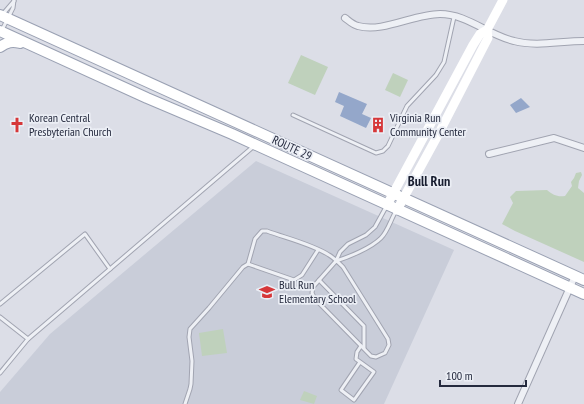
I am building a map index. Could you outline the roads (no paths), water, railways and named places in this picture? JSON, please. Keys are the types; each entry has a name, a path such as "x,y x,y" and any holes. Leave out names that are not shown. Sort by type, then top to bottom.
{"main road":[{"path":"387,205 473,45 480,34 487,30 503,0"},
{"name":"ROUTE 29","path":"2,17 579,278"},
{"path":"397,210 488,38 487,30"},
{"name":"ROUTE 29","path":"1,32 584,294"},
{"path":"0,47 5,43 10,42 35,47"}],"street":[{"path":"345,18 359,26 372,27 428,15 443,14 469,21 502,38 529,44 584,42"},
{"path":"489,154 554,138 584,148"},
{"path":"518,404 570,287 579,278"}],"lane":[{"path":"2,17 13,8 14,0"},
{"path":"1,32 2,17 14,0"},
{"path":"293,115 376,152 383,151 388,146 408,106 441,69 455,16"},
{"path":"0,373 28,339 255,145"},
{"path":"185,404 191,384 192,361 188,337 190,329 243,267 248,264 255,239 262,231 267,231 318,250 329,255 336,261 343,267 388,339 390,345 385,353 376,357 371,356 314,299 312,292 313,287 336,261 340,252 348,244 366,235 375,227 387,205"},
{"path":"336,261 372,245 381,237 397,210"},
{"path":"0,304 85,234 110,269"},
{"path":"248,264 294,280 302,275 318,250"},
{"path":"319,280 364,326 363,347 357,352 356,359 374,372 354,400 341,390 360,362"},
{"path":"0,316 28,339"}],"water":[{"path":"339,92 367,104 362,114 371,118 366,128 340,116 344,106 335,102"},
{"path":"521,98 530,107 516,113 510,105"}],"place":[{"name":"Korean Central Presbyterian Church","path":"17,125"},
{"name":"Virginia Run Community Center","path":"378,125"},
{"name":"Bull Run Elementary School","path":"267,292"}],"district":[{"name":"Bull Run","path":"429,181"}]}
